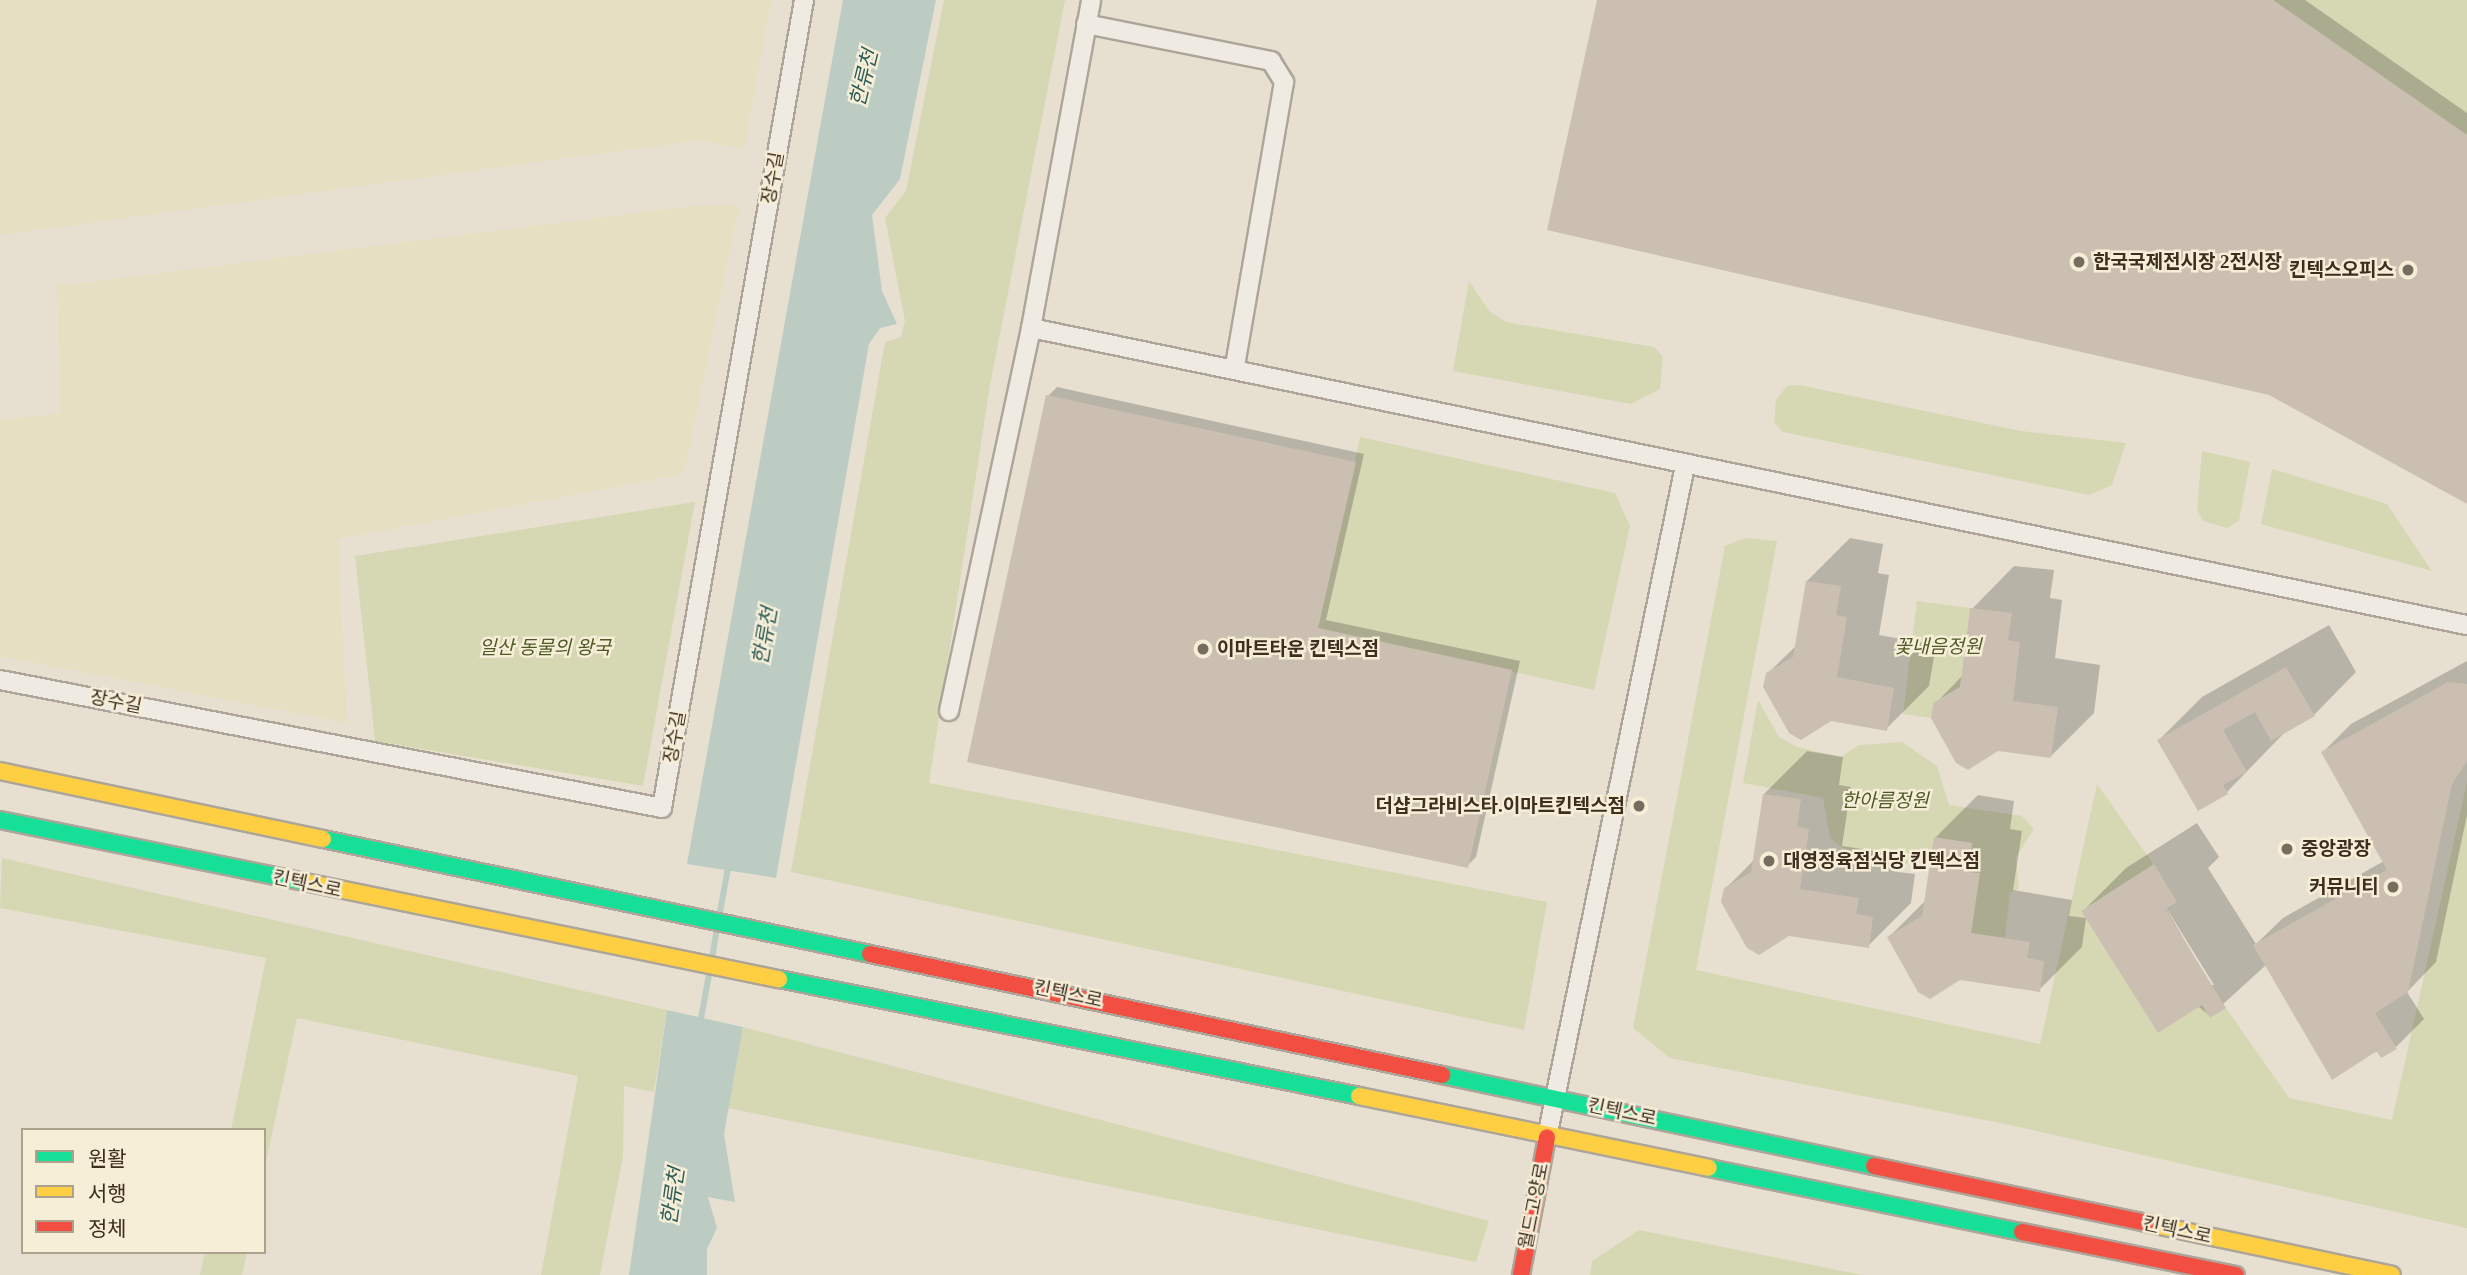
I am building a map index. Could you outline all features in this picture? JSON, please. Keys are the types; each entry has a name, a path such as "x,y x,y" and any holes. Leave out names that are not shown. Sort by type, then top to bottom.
{"main road":[{"name":"킨텍스로","path":"0,771 853,948 2392,1275"},
{"name":"킨텍스로","path":"0,820 855,998 2236,1275"},
{"name":"월드고양로","path":"1521,1275 1547,1137"}],"street":[{"name":"장수길","path":"0,680 662,808 804,0"},
{"path":"949,711 1031,328 1091,0"},
{"path":"1086,23 1271,61 1284,82 1234,370"},
{"path":"1031,328 1685,466 2467,625"},
{"path":"1547,1137 1558,1098 1685,466"}],"shaded area":[{"path":"0,0 771,0 744,149 700,140 0,235"},
{"path":"739,205 684,474 338,539 347,723 0,656 0,420 60,413 57,286 692,206"}],"green space":[{"path":"944,0 1065,0 990,385 929,783 1547,902 1524,1030 791,872 885,342 901,337 905,321 885,218 906,191"},
{"path":"2273,0 2467,0 2467,135 2412,99"},
{"path":"1469,281 1489,311 1506,322 1654,347 1663,357 1660,389 1631,404 1453,371"},
{"path":"1799,385 2021,431 2126,443 2112,485 2089,495 1783,432 1774,422 1776,400 1787,386"},
{"path":"1360,437 1615,493 1630,526 1594,690 1318,628"},
{"path":"2202,451 2250,462 2239,521 2227,528 2203,521 2197,509"},
{"path":"2272,469 2387,504 2432,571 2261,524"},
{"name":"일산 동물의 왕국","path":"695,502 643,786 375,741 355,556"},
{"path":"1746,538 1777,541 1696,970 2040,1044 2097,784 2154,865 2081,911 2158,1033 2202,1005 2210,1018 2226,1008 2289,1098 2392,1120 2467,782 2467,1228 2010,1125 1670,1058 1633,1028 1725,546"},
{"name":"꽃내음정원","path":"1917,601 1970,608 1960,687 1933,703 1931,718 1903,714"},
{"name":"한아름정원","path":"1758,700 1779,737 1797,747 1841,757 1859,745 1902,742 1937,766 1949,805 2022,816 2034,829 2016,857 2019,889 2010,893 2005,938 1971,933 1979,873 1968,872 1972,843 1934,838 1932,850 1902,866 1862,863 1830,838 1823,798 1743,783"},
{"path":"2,858 667,1010 654,1092 624,1086 623,1156 600,1275 541,1275 578,1076 297,1018 266,1162 266,1128 231,1128 266,958 0,908"},
{"path":"743,1027 1489,1221 1476,1262 728,1108"},
{"path":"1639,1230 1862,1275 1590,1275 1592,1261"},
{"path":"205,1254 247,1254 242,1275 200,1275"}],"water":[{"path":"843,0 936,0 900,179 872,215 882,291 897,324 880,328 869,344 776,878 687,864"},
{"path":"667,1010 743,1027 724,1134 735,1202 708,1197 717,1228 707,1249 707,1275 629,1275"}],"building":[{"name":"한국국제전시장 2전시장","path":"1597,0 2273,0 2467,135 2467,504 2269,395 1547,230"},
{"name":"이마트타운 킨텍스점","path":"1046,395 1356,462 1318,628 1512,670 1468,868 967,762"},
{"path":"1806,581 1841,586 1836,615 1847,617 1837,677 1894,688 1887,731 1831,721 1801,740 1789,733 1763,687 1766,673 1793,657"},
{"path":"1970,608 2012,613 2008,640 2020,642 2013,701 2058,707 2051,758 1998,751 1968,770 1956,763 1931,718 1933,703 1960,687"},
{"path":"2286,667 2315,716 2271,741 2255,712 2223,730 2247,772 2223,785 2228,794 2198,811 2157,740"},
{"path":"2448,682 2467,684 2467,761 2452,784 2408,992 2375,1013 2397,1049 2381,1058 2377,1051 2332,1080 2253,945 2387,870 2321,752"},
{"path":"1763,794 1801,799 1797,827 1809,829 1800,889 1859,898 1856,914 1873,917 1869,948 1789,936 1759,955 1747,948 1721,902 1724,888 1751,872"},
{"path":"1934,837 1972,843 1968,872 1980,873 1971,933 2030,942 2027,958 2044,961 2040,992 1960,980 1930,999 1918,992 1887,937 1922,916"},
{"path":"2154,864 2177,902 2165,909 2226,1008 2210,1018 2202,1005 2158,1033 2081,911"}],"waterway":[{"name":"한류천","path":"719,917 729,863"},
{"name":"한류천","path":"712,959 717,928"},
{"name":"한류천","path":"700,1024 710,969"}],"traffic: fast":[{"path":"0,820 305,882"},
{"path":"323,839 870,954"},
{"path":"779,979 1359,1096"},
{"path":"1442,1075 1874,1166"},
{"path":"1709,1168 2022,1232"}],"traffic: slow":[{"path":"0,771 323,839"},
{"path":"305,882 779,979"},
{"path":"1359,1096 1709,1168"},
{"path":"2146,1223 2392,1275"}],"traffic: jam":[{"path":"870,954 1442,1075"},
{"path":"1521,1275 1547,1137"},
{"path":"1874,1166 2146,1223"},
{"path":"2022,1232 2236,1275"}],"place":[{"name":"한국국제전시장 2전시장","path":"2079,262"},
{"name":"킨텍스오피스","path":"2408,270"},
{"name":"이마트타운 킨텍스점","path":"1203,649"},
{"name":"더샵그라비스타.이마트킨텍스점","path":"1639,806"},
{"name":"중앙광장","path":"2287,849"},
{"name":"대영정육점식당 킨텍스점","path":"1769,861"},
{"name":"커뮤니티","path":"2393,887"}]}
